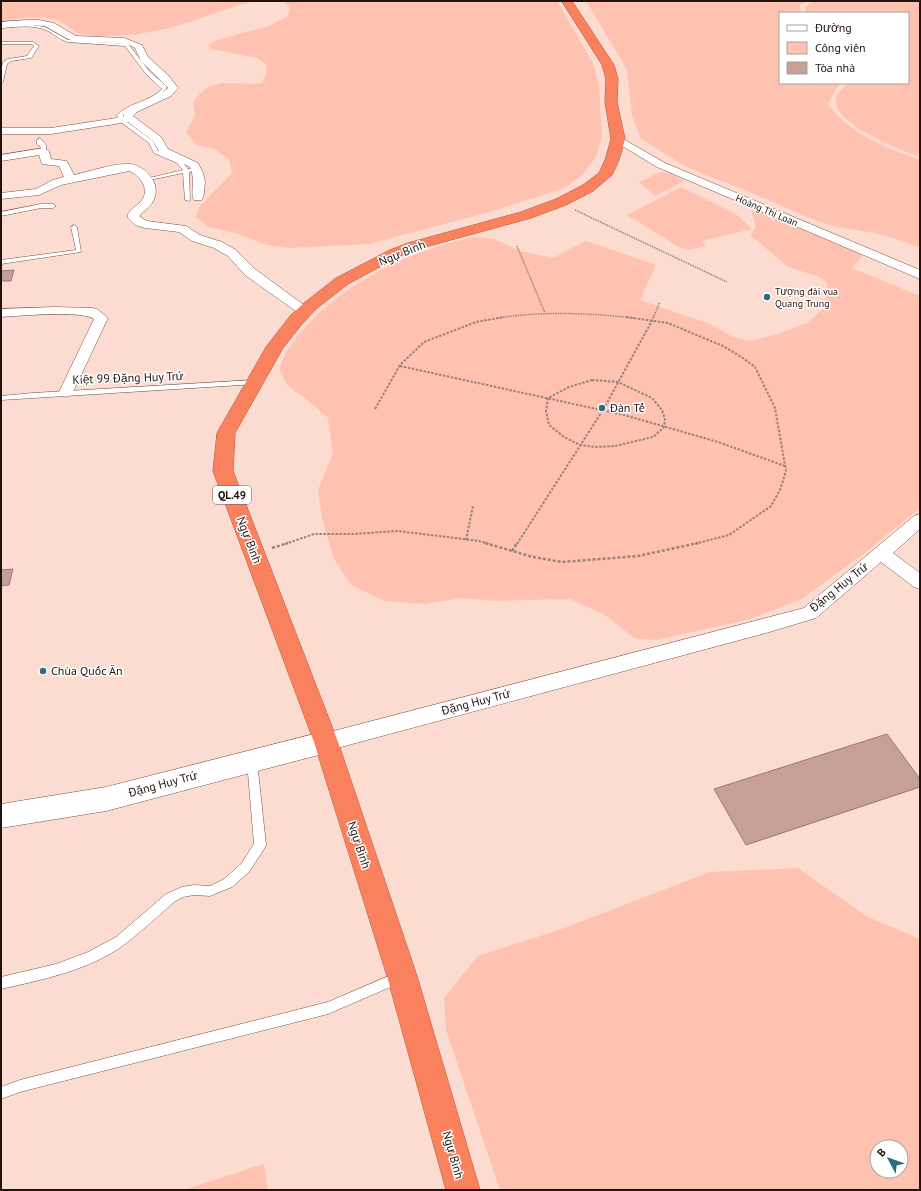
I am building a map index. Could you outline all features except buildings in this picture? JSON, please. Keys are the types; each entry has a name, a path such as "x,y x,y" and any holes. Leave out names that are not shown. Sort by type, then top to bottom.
{"highway":[{"name":"Ngự Bình","path":"463,1190 402,976 326,742 223,471 226,433 275,347 305,311 342,281 395,253 413,246 526,215 572,198 605,175 612,160 618,139 611,102 612,79 608,65 567,1"}],"street":[{"path":"1,26 41,25 57,28 67,36 76,39 130,42 139,47 142,59 171,84 173,88 166,94 133,110 126,119"},
{"path":"1,131 51,131 126,119 157,139 164,151 189,163 191,170 200,184 193,199"},
{"name":"Hoàng Thị Loan","path":"618,139 661,165 920,275"},
{"path":"1,158 44,151 46,162 63,163 70,179"},
{"path":"1,196 39,192 57,182 131,167 134,168 147,180 150,191 149,199 136,210 134,218 145,224 182,229 196,238 218,245 232,253 250,272 305,311"},
{"path":"1,313 55,311 92,312 101,318 66,392"},
{"name":"Đặng Huy Trứ","path":"1,816 106,799 758,628 810,613 920,520"},
{"path":"881,553 920,582"}],"lane":[{"path":"1,43 33,43 37,46 29,57 10,60 5,63 1,82"},
{"path":"40,140 40,144 44,145 44,151"},
{"path":"147,180 191,170"},
{"path":"1,214 41,206 53,206"},
{"path":"1,262 79,251 74,227"},
{"name":"Kiệt 99 Đặng Huy Trứ","path":"1,398 66,392 128,390 255,382"},
{"path":"1,983 56,970 91,957 120,941 170,898 182,892 194,890 210,891 228,883 245,868 260,845 252,760"},
{"path":"1,1093 20,1086 328,1008 402,976"}],"path":[{"path":"560,202 726,282"},
{"path":"517,246 545,314"},
{"path":"512,551 603,410 660,302"},
{"path":"254,554 314,534 353,534 398,531 479,541 512,551 562,562 638,556 729,535 771,506 780,490 786,471 775,408 754,367 743,358 722,346 668,323 600,314 545,314 498,318 476,322 424,342 400,366 375,409"},
{"path":"400,366 603,410 718,442 785,466"},
{"path":"592,380 618,382 652,398 662,410 665,419 664,426 653,437 636,442 615,446 595,447 580,445 564,437 549,425 546,411 548,398 557,391 572,384 592,380"},
{"path":"466,540 473,506"}],"green space":[{"path":"1,1 254,1 157,31 138,34 88,36 76,32 53,19 40,17 1,21"},
{"path":"281,1 557,1 594,65 599,86 602,137 596,157 582,175 564,188 489,212 369,244 291,248 267,245 235,233 208,227 196,217 199,207 232,173 229,159 215,149 197,145 186,132 195,115 193,103 200,94 208,88 216,85 224,83 262,83 266,74 266,64 257,58 211,49 208,45 217,40 269,26 288,16 290,6"},
{"path":"808,1 800,5 801,12 779,12 779,84 841,84 837,87 828,104 837,115 858,132 870,139 920,160 920,248 903,241 875,233 836,227 812,219 745,190 703,174 682,164 641,139 632,116 627,70 587,2"},
{"path":"814,1 920,1 920,157 869,135 845,118 838,108 836,99 839,92 848,84 909,84 909,12 806,12 805,9 807,5"},
{"path":"661,172 672,174 684,181 655,196 639,182"},
{"path":"681,187 736,214 752,229 701,241 706,246 688,250 679,247 627,215"},
{"path":"751,208 756,208 864,254 852,268 920,296 920,508 862,555 800,600 747,620 656,640 634,638 605,615 570,599 493,601 461,598 425,604 384,601 351,585 334,559 322,518 318,490 333,453 328,418 310,402 288,386 279,369 286,352 299,334 321,311 346,291 379,271 408,257 442,245 473,237 494,239 521,251 553,258 586,241 656,265 640,300 710,324 733,337 749,341 778,334 807,323 824,308 827,293 827,282 817,276 788,267 750,235 756,228"},
{"path":"798,868 866,916 920,939 920,1190 500,1190 446,1030 444,998 478,956 559,930 710,872"},
{"path":"264,1164 268,1190 184,1190"}],"place":[{"name":"Tượng đài vua Quang Trung","path":"767,297"},
{"name":"Đàn Tế","path":"602,408"},
{"name":"Chùa Quốc Ân","path":"43,671"}]}
